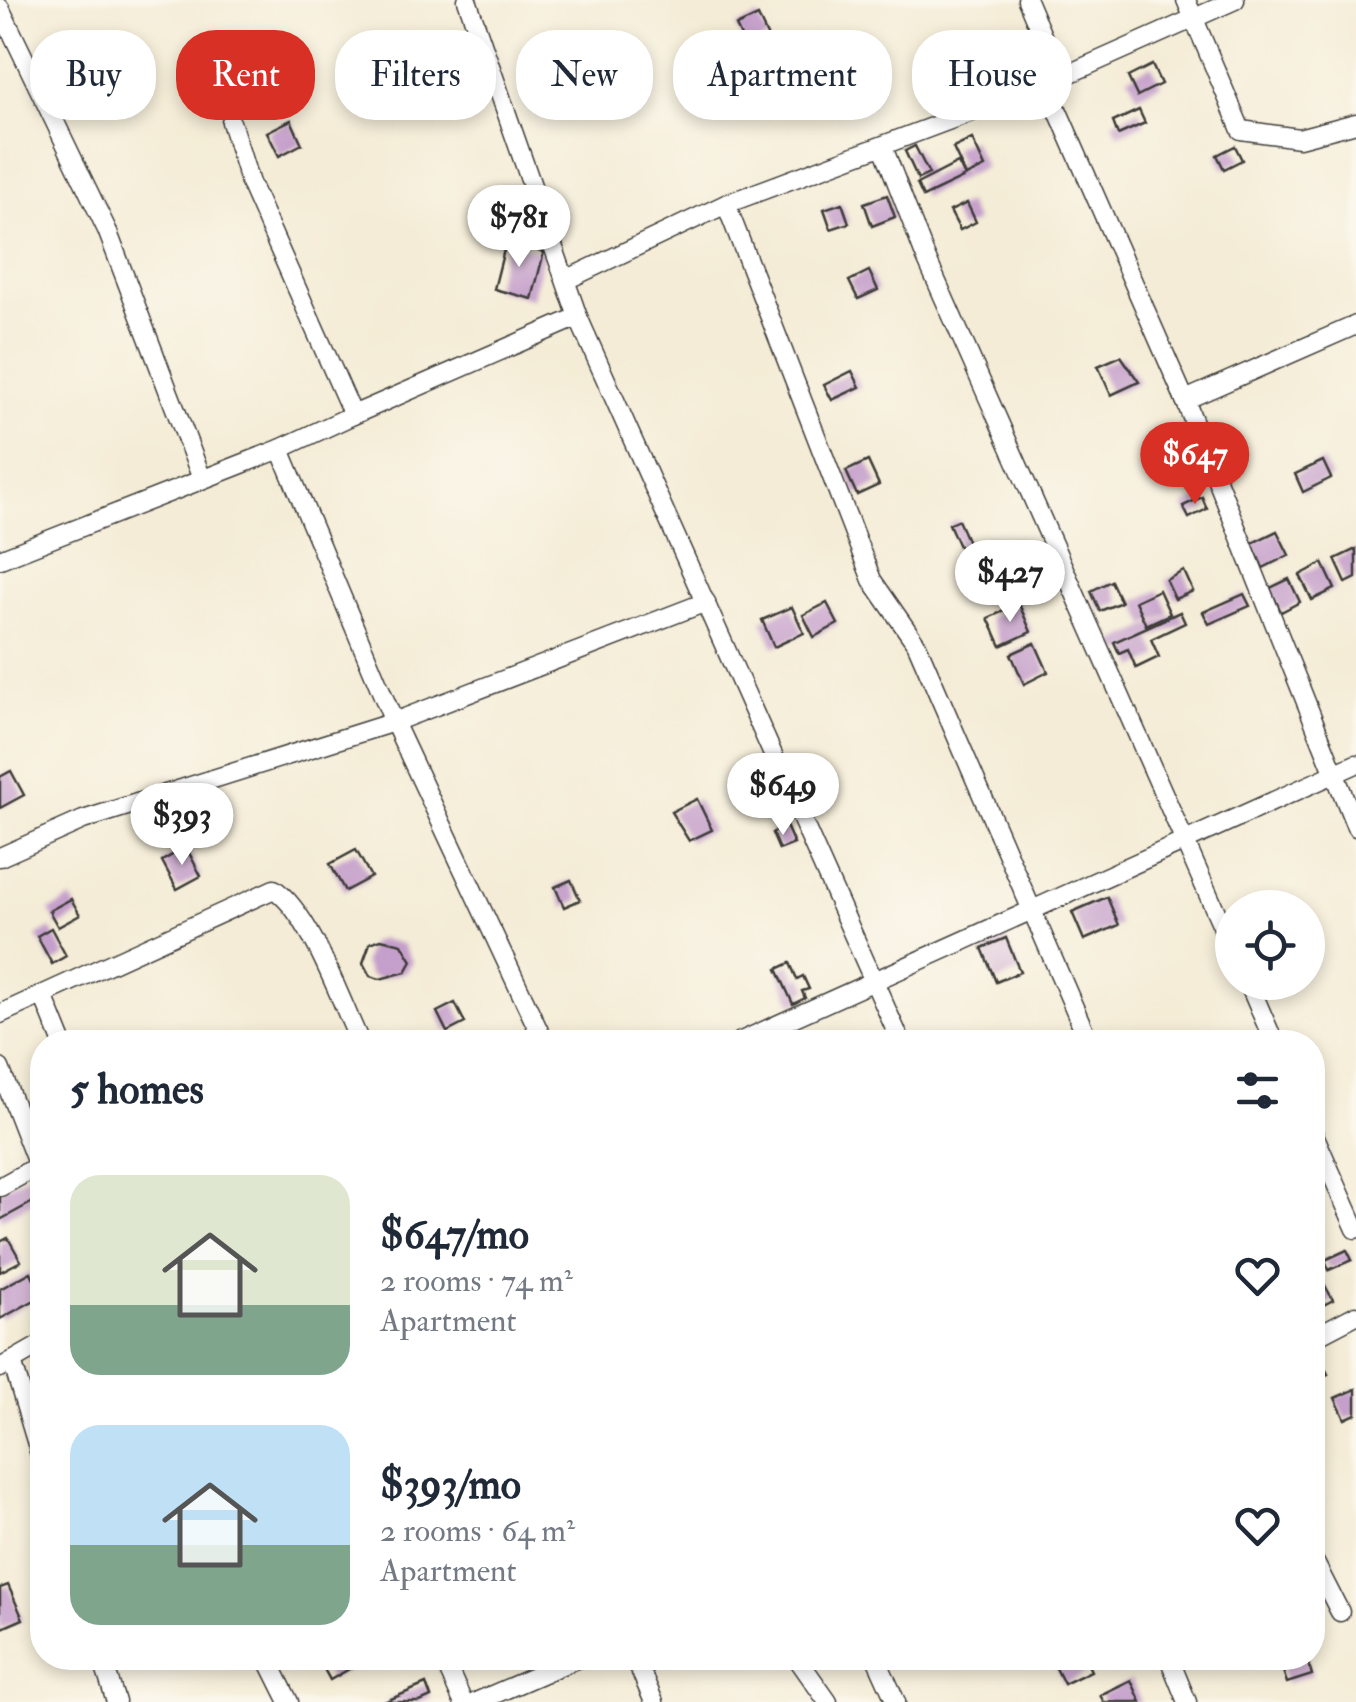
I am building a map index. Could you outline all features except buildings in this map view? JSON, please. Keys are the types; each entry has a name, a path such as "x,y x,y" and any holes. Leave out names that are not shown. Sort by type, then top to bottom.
{"street":[{"path":"466,0 568,279 578,317 895,1030"},
{"path":"1027,0 1037,30"},
{"path":"1072,71 1190,9 1235,0"},
{"path":"0,8 106,230 202,479"},
{"path":"1190,9 1241,130 1299,138 1356,123"},
{"path":"568,279 726,204 953,120"},
{"path":"1069,120 1356,828"},
{"path":"231,122 250,183 353,415"},
{"path":"884,147 924,253 1215,909"},
{"path":"726,204 872,580 917,644 1085,1030"},
{"path":"0,559 280,449 578,317"},
{"path":"1185,400 1356,325"},
{"path":"280,449 394,722 538,1030"},
{"path":"0,857 84,820 394,722 706,602"},
{"path":"765,1030 1356,764"},
{"path":"0,1014 274,889 289,900 302,922 354,1030"},
{"path":"43,994 57,1030"},
{"path":"1256,1000 1269,1030"},
{"path":"0,1068 30,1144"},
{"path":"1325,1159 1356,1229"},
{"path":"0,1187 30,1174"},
{"path":"1325,1331 1356,1314"},
{"path":"30,1351 6,1365 30,1429"},
{"path":"1325,1583 1340,1612"},
{"path":"106,1670 116,1702"},
{"path":"272,1670 289,1702"},
{"path":"449,1670 462,1702"},
{"path":"476,1702 550,1670"},
{"path":"642,1670 654,1702"},
{"path":"805,1670 828,1702"},
{"path":"881,1670 896,1702"},
{"path":"1174,1670 1187,1702"}]}
